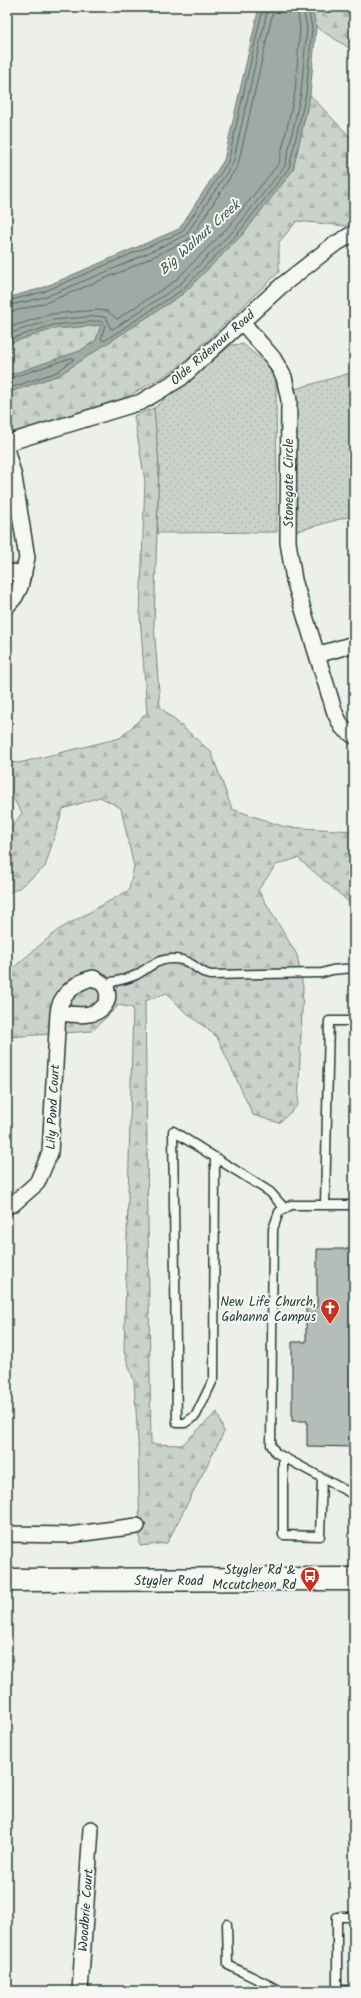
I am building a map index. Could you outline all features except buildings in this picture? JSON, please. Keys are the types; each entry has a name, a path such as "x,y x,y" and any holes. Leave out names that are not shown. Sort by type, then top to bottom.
{"main road":[{"name":"Stygler Road","path":"7,1580 354,1579"}],"street":[{"name":"Olde Ridenour Road","path":"7,443 141,402 181,378 281,286 332,246 354,233"},
{"name":"Stonegate Circle","path":"242,322 273,358 284,377 289,400 288,542 294,580 335,713 342,727 354,736"},
{"path":"7,452 14,477 27,558 24,573 15,597 7,606"},
{"path":"7,572 24,573"},
{"path":"317,655 354,644"},
{"name":"Lily Pond Court","path":"7,1206 13,1204 37,1183 50,1153 58,1004 63,997 84,979 93,978 102,981 108,989"},
{"path":"58,1013 90,1014 102,1007 108,999 108,989"},
{"path":"7,1534 69,1535 137,1526"},
{"name":"Woodbrie Court","path":"80,1991 91,1829"}],"lane":[{"path":"108,989 112,982 127,979 152,963 163,960 182,960 192,964 204,974 211,975 322,973 332,970 354,968"},
{"path":"325,1205 329,1021 354,1021"},
{"path":"215,1157 214,1378 196,1414 185,1423 177,1423 173,1131 215,1157 270,1192 285,1209"},
{"path":"354,1205 290,1205 280,1212 273,1229 271,1444 276,1453 284,1458 354,1495"},
{"path":"284,1458 283,1535 320,1536 322,1478"},
{"path":"337,1990 337,1917 354,1917"},
{"path":"227,1924 228,1965 281,1991 354,1990"}],"green space":[{"path":"312,7 354,7 354,51 316,27"},
{"path":"310,95 354,141 354,221 346,226 297,221 279,242 279,272 178,368 127,397 7,434 7,393 59,375 184,293 242,235 293,170"},
{"path":"101,325 96,340 80,351 7,376 7,344 53,329"},
{"path":"243,344 268,366 276,384 277,532 157,533 159,466 154,408 231,345"},
{"path":"354,372 354,515 294,532 295,389"},
{"path":"154,408 159,466 154,624 160,707 211,752 232,809 285,827 354,831 354,899 349,902 298,858 276,865 258,890 297,955 303,987 298,1105 279,1123 253,1115 217,1037 183,1010 167,993 145,1001 151,1444 182,1445 217,1412 224,1432 167,1543 140,1546 138,1441 134,1381 124,1352 133,1008 119,1005 92,1031 7,1037 7,973 58,930 129,890 134,867 121,808 100,797 63,809 45,867 19,888 7,894 7,834 22,813 11,795 7,795 7,762 19,763 120,738 147,713 140,615 145,481 134,416"}],"water":[{"name":"Big Walnut Creek","path":"259,7 312,7 316,27 310,95 293,170 242,235 184,293 59,375 7,393 7,376 80,351 96,340 101,325 53,329 7,344 7,298 42,288 179,229 224,160"}],"place":[{"name":"New Life Church, Gahanna Campus","path":"330,1325"},
{"name":"Stygler Rd & Mccutcheon Rd","path":"310,1593"}]}
